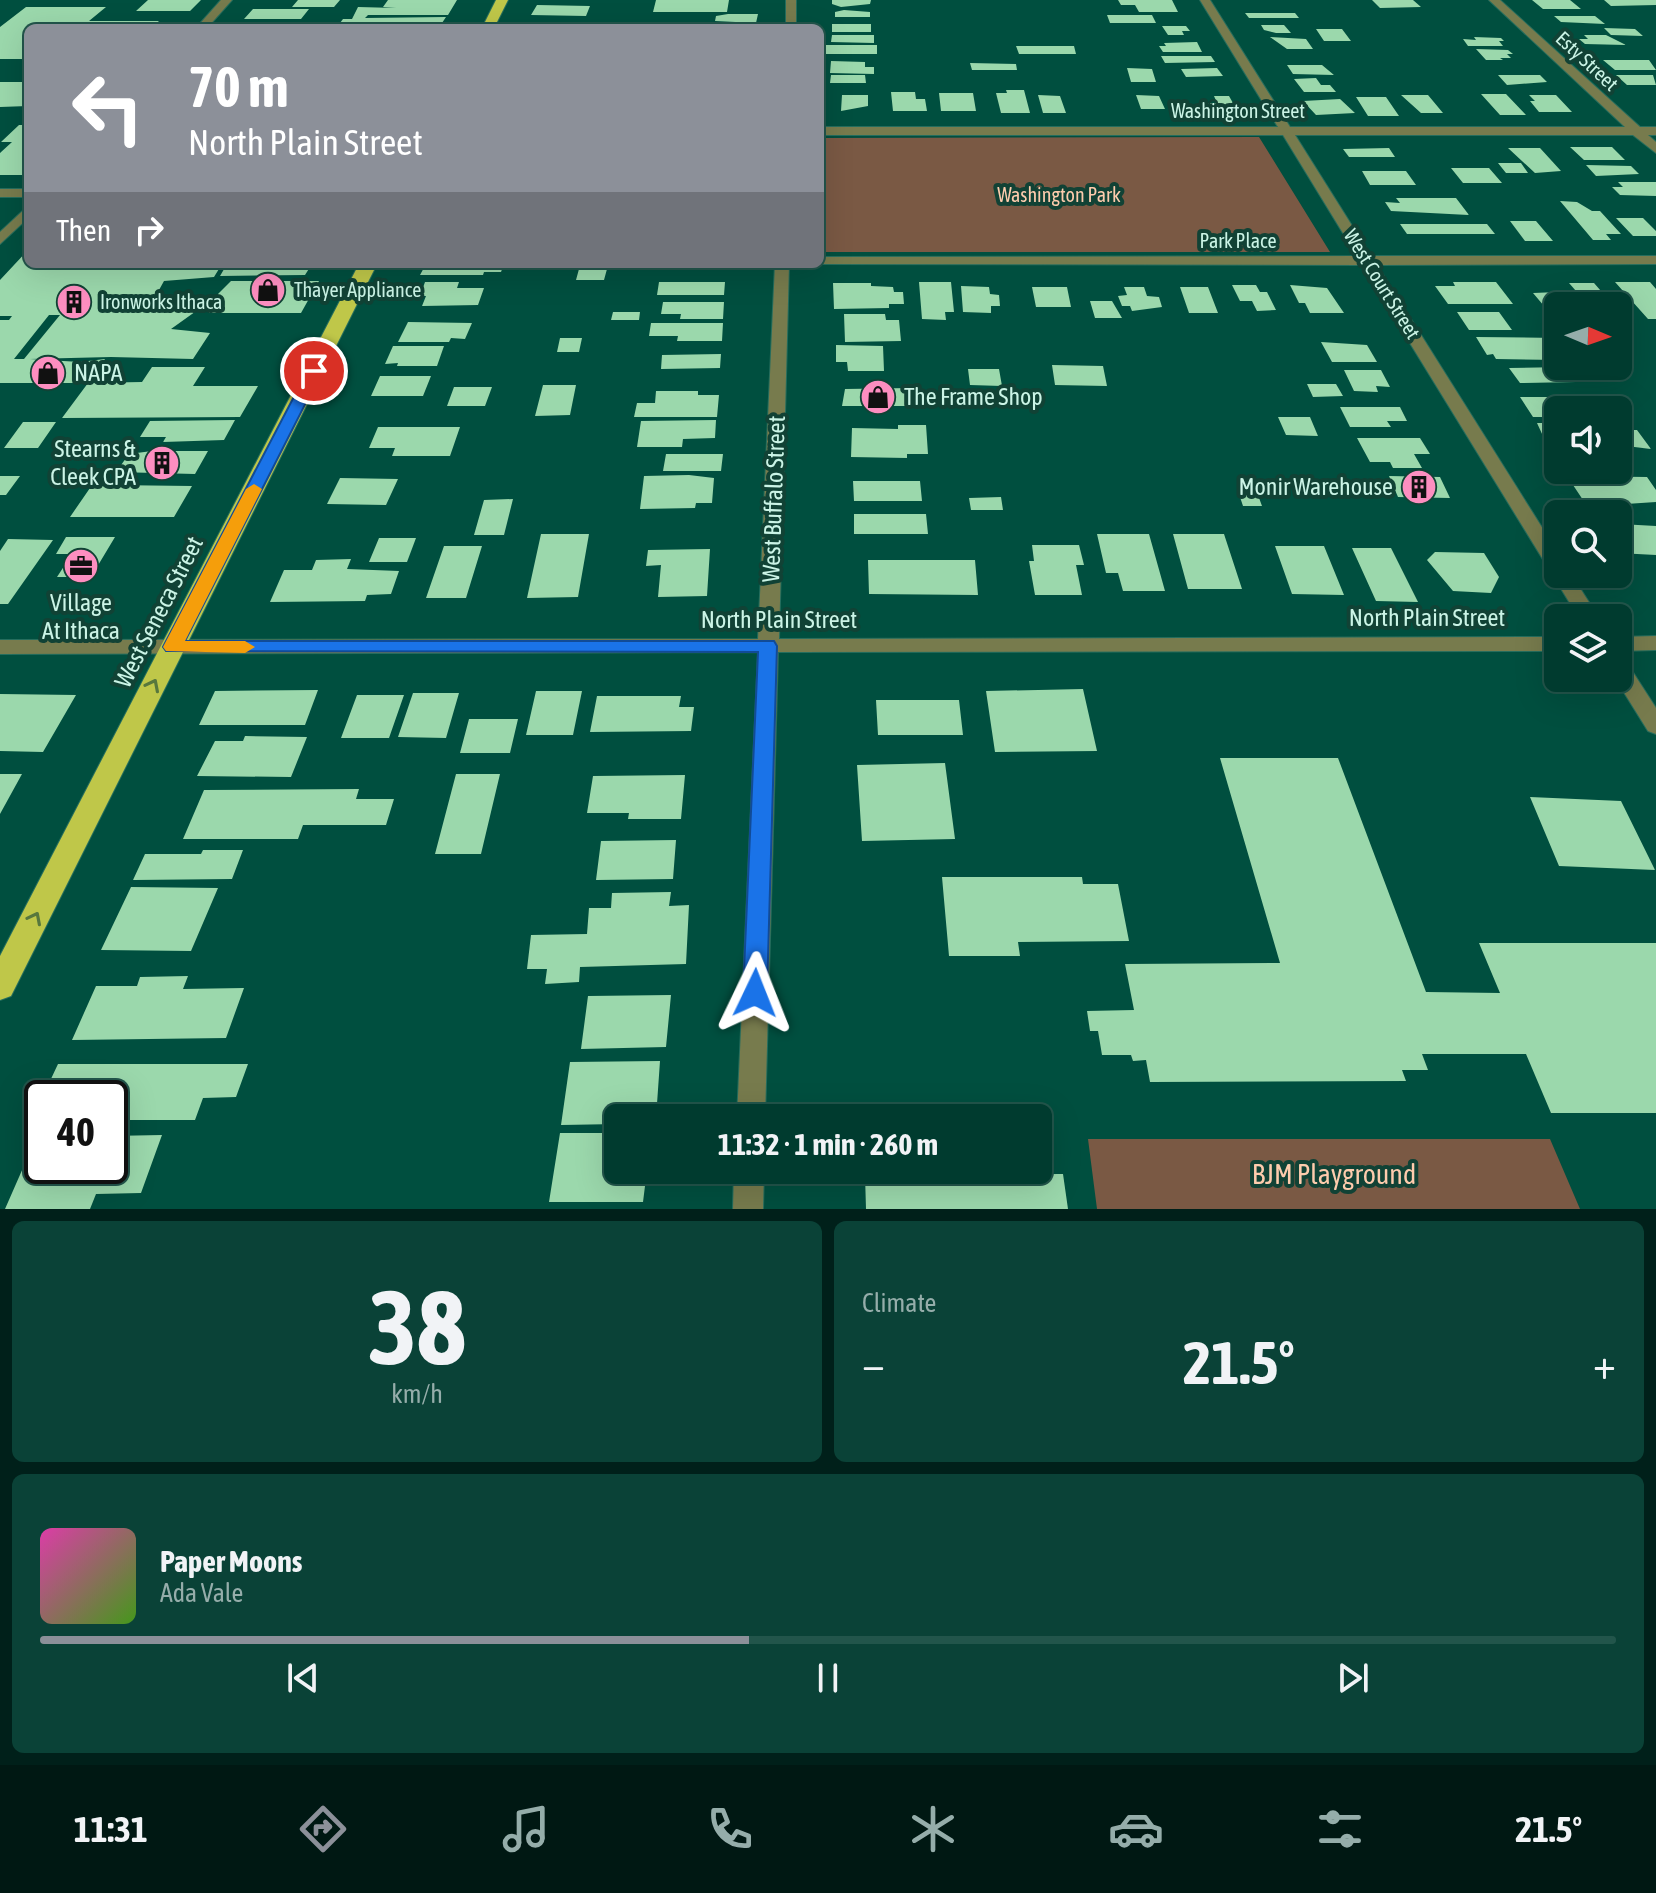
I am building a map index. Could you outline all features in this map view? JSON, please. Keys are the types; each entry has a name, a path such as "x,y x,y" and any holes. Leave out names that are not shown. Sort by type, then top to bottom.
{"highway":[{"path":"490,24 502,0"},
{"name":"West Seneca Street","path":"0,987 366,268"}],"street":[{"path":"205,24 227,0"},
{"path":"791,0 791,24"},
{"name":"West Court Street","path":"1205,0 1544,545"},
{"name":"Esty Street","path":"1494,0 1656,149"},
{"name":"Washington Street","path":"824,131 1656,131"},
{"path":"0,193 24,193"},
{"path":"3,233 24,214"},
{"name":"Park Place","path":"824,261 1656,260"},
{"name":"West Buffalo Street","path":"752,1104 782,268"},
{"path":"1632,644 1656,643"},
{"name":"North Plain Street","path":"0,647 1544,644"},
{"path":"1632,687 1656,726"},
{"path":"748,1209 749,1184"}],"green space":[{"name":"Washington Park","path":"1259,137 1330,252 824,252 824,138"},
{"name":"BJM Playground","path":"1088,1139 1550,1139 1580,1209 1097,1209"}],"building":[{"path":"148,0 201,0 190,11 136,11"},
{"path":"298,0 340,0 334,7 292,7"},
{"path":"388,0 457,0 448,15 368,15 365,18 446,17 441,24 340,23 343,19 352,19 358,7 396,8 383,7"},
{"path":"656,0 729,0 727,12 653,12"},
{"path":"832,0 871,0 870,4 841,7 832,4"},
{"path":"1118,0 1172,0 1178,12 1139,12 1135,5 1121,5"},
{"path":"1372,0 1413,0 1421,7 1380,8"},
{"path":"1532,0 1570,0 1581,9 1543,9"},
{"path":"1604,0 1656,0 1656,5 1611,6"},
{"path":"537,5 590,6 586,16 531,15"},
{"path":"26,7 106,7 89,21 159,21 156,24 24,24 24,59 0,59 0,27"},
{"path":"253,9 309,9 301,19 244,19"},
{"path":"835,12 870,12 870,17 835,17"},
{"path":"1245,13 1295,13 1299,18 1249,18"},
{"path":"758,14 756,23 715,21 716,16"},
{"path":"1107,15 1152,15 1156,23 1110,23"},
{"path":"1554,16 1595,16 1605,24 1561,22"},
{"path":"832,24 871,24 871,32 832,32"},
{"path":"1261,25 1284,25 1291,33 1264,30"},
{"path":"1162,26 1186,26 1190,31 1182,31 1184,35 1168,35"},
{"path":"1604,28 1635,29 1643,36 1611,35"},
{"path":"1316,29 1342,29 1351,41 1324,41"},
{"path":"832,35 874,35 874,43 831,42"},
{"path":"1584,35 1606,35 1626,45 1585,44 1579,39 1588,39"},
{"path":"1270,37 1306,39 1313,49 1287,49"},
{"path":"1474,37 1501,38 1504,41 1499,41 1503,46 1468,46 1463,39 1476,40"},
{"path":"1197,42 1202,52 1163,52 1159,46 1166,46 1164,43"},
{"path":"824,45 877,45 877,54 824,54"},
{"path":"1016,46 1074,46 1076,54 1019,54"},
{"path":"1476,49 1508,50 1513,54 1507,54 1511,58 1500,58 1503,60 1486,60"},
{"path":"1161,56 1211,56 1215,62 1165,63"},
{"path":"1603,60 1649,60 1656,70 1615,70"},
{"path":"831,61 865,62 865,67 874,67 874,74 830,73"},
{"path":"970,63 1016,64 1017,70 972,70"},
{"path":"1287,65 1322,65 1334,75 1293,74"},
{"path":"1127,68 1152,69 1156,82 1131,82"},
{"path":"1217,68 1223,76 1186,77 1181,69"},
{"path":"831,75 865,75 866,83 830,83"},
{"path":"1498,75 1540,75 1547,82 1507,85"},
{"path":"1616,75 1653,75 1656,85 1627,85"},
{"path":"1316,78 1321,85 1330,85 1336,92 1304,92 1294,79"},
{"path":"0,82 24,82 24,106 0,107"},
{"path":"1006,90 1024,90 1030,113 1001,113 996,93 1007,93"},
{"path":"891,92 915,92 916,99 925,99 927,111 893,111"},
{"path":"939,93 973,93 976,111 941,111"},
{"path":"1481,94 1506,94 1526,115 1500,115"},
{"path":"842,95 868,95 868,106 841,111"},
{"path":"1038,95 1060,96 1066,113 1043,113"},
{"path":"1136,95 1159,96 1165,109 1141,109"},
{"path":"1401,95 1428,95 1443,113 1421,113"},
{"path":"1529,95 1556,95 1572,112 1539,112"},
{"path":"1214,96 1229,96 1238,112 1207,113 1202,103 1217,103"},
{"path":"1356,97 1386,97 1399,116 1368,116"},
{"path":"1340,99 1355,113 1316,115 1303,101"},
{"path":"19,125 24,125 24,175 0,175 0,153 12,142 1,142"},
{"path":"1570,147 1612,147 1625,160 1584,160"},
{"path":"1389,148 1395,157 1349,157 1343,149"},
{"path":"1508,148 1540,148 1561,171 1535,173"},
{"path":"1498,163 1521,163 1528,173 1506,173"},
{"path":"1586,165 1631,166 1639,174 1596,176"},
{"path":"1451,168 1489,168 1502,183 1463,183"},
{"path":"1362,171 1406,171 1416,185 1370,185"},
{"path":"1618,182 1656,182 1656,196 1620,195 1612,187 1623,187"},
{"path":"1396,198 1456,198 1469,215 1391,211 1385,202 1400,203"},
{"path":"1560,201 1577,202 1592,211 1600,211 1621,234 1606,234 1611,240 1593,240"},
{"path":"1616,218 1643,218 1656,231 1656,236 1633,236"},
{"path":"1510,221 1536,221 1553,241 1525,241"},
{"path":"1400,224 1487,224 1495,234 1407,234"},
{"name":"Ironworks Ithaca","path":"24,254 24,268 220,268 214,277 164,281 154,299 143,305 213,299 171,329 210,333 193,359 111,357 30,359 80,362 105,359 88,383 0,383 0,320 9,320 12,316 0,316 0,280","holes":["49,315 60,315 24,359 14,359"]},
{"path":"225,268 309,268 305,275 220,276"},
{"path":"424,268 502,268 501,272 484,272 483,275 420,275"},
{"path":"579,269 607,269 604,280 576,280"},
{"name":"Thayer Appliance","path":"231,281 319,281 301,313 209,313 213,299"},
{"path":"425,282 459,282 457,288 484,288 478,305 422,306 426,296 420,296"},
{"path":"659,282 725,282 724,295 657,295"},
{"path":"919,282 951,282 954,312 945,312 946,320 922,319"},
{"path":"1453,282 1496,282 1513,304 1448,304 1435,286 1455,286"},
{"path":"1615,282 1650,282 1656,289 1656,319 1648,319 1632,301 1632,292 1624,292"},
{"path":"833,283 871,283 871,286 893,287 894,292 903,292 904,304 889,304 889,308 834,309"},
{"path":"1569,283 1594,283 1602,292 1569,291 1576,291"},
{"path":"1232,285 1256,285 1260,292 1267,292 1276,310 1257,311 1252,301 1240,301"},
{"path":"1290,285 1327,288 1344,313 1310,313 1305,303 1299,303"},
{"path":"961,286 989,287 990,294 999,295 1000,306 991,306 991,313 963,312"},
{"path":"1032,287 1067,287 1071,307 1036,307"},
{"path":"1124,287 1144,287 1147,296 1159,297 1162,307 1132,311 1130,306 1122,306 1118,296 1127,295"},
{"path":"1180,287 1208,287 1218,313 1189,313"},
{"path":"1533,293 1544,293 1544,306"},
{"path":"1090,301 1112,301 1122,318 1095,318"},
{"path":"663,302 724,302 723,319 680,319 681,314 661,314"},
{"path":"613,312 640,312 639,320 611,320"},
{"path":"1457,312 1499,312 1512,330 1469,330"},
{"path":"844,314 885,314 886,320 899,320 901,341 845,342"},
{"path":"408,322 472,323 465,339 398,342"},
{"path":"651,323 723,323 722,341 677,341 678,336 649,336"},
{"path":"1476,337 1544,338 1544,360 1496,359 1493,354 1487,355"},
{"path":"560,338 582,338 579,352 557,352"},
{"path":"1321,342 1367,345 1377,362 1332,362"},
{"path":"836,345 883,346 884,371 848,371 847,362 836,362"},
{"path":"393,346 444,346 437,366 397,366 398,363 385,364"},
{"path":"721,354 720,368 661,369 662,355"},
{"path":"1052,365 1103,366 1107,386 1055,385"},
{"path":"152,367 205,367 193,386 258,386 240,417 62,418 88,383 142,382"},
{"path":"1544,367 1544,380 1576,382 1520,383 1509,368"},
{"path":"968,369 999,369 1002,386 970,385"},
{"path":"1344,370 1381,370 1390,387 1376,386 1378,392 1354,391"},
{"path":"380,376 431,376 423,396 371,396"},
{"path":"1307,384 1336,384 1343,396 1313,397"},
{"path":"543,385 576,385 570,415 535,416"},
{"path":"454,387 492,387 485,406 447,406"},
{"name":"The Frame Shop","path":"911,388 913,406 842,406 845,389"},
{"path":"656,391 698,391 698,395 719,395 717,417 634,417 637,403 655,403"},
{"path":"1520,397 1544,397 1544,417 1533,417"},
{"path":"1340,407 1400,407 1407,421 1387,421 1391,427 1350,427"},
{"path":"1278,417 1310,417 1318,436 1286,435"},
{"name":"Stearns & Cleek CPA","path":"235,420 224,440 163,442 166,437 140,437 150,421"},
{"path":"716,420 715,438 683,439 682,447 637,447 641,421"},
{"path":"23,422 56,422 38,448 4,448"},
{"path":"1537,423 1544,423 1544,438"},
{"path":"898,425 926,425 928,454 907,454 907,458 851,457 852,428 898,429"},
{"path":"378,427 460,427 450,456 392,456 395,448 369,448"},
{"path":"1632,430 1637,430 1651,449 1632,447"},
{"path":"1357,438 1420,438 1430,454 1414,454 1422,468 1393,468 1390,462 1370,462"},
{"name":"Stearns & Cleek CPA","path":"208,451 195,474 116,472 129,454"},
{"path":"666,454 723,454 721,471 663,471"},
{"path":"0,476 20,476 6,495 0,495"},
{"path":"644,476 714,478 712,503 696,503 695,508 640,509"},
{"name":"Monir Warehouse","path":"1389,476 1440,477 1450,498 1398,497"},
{"path":"1632,477 1647,477 1656,490 1656,502 1583,500 1572,484 1632,484"},
{"path":"340,478 398,479 386,505 327,504"},
{"path":"853,481 920,481 922,501 854,501"},
{"path":"110,485 192,486 174,517 70,517 90,488"},
{"path":"1255,487 1262,506 1243,506 1237,488"},
{"path":"1001,497 1003,510 971,510 969,498"},
{"path":"513,499 504,535 474,535 484,500"},
{"path":"854,514 926,514 928,534 854,534"},
{"path":"1632,525 1656,526 1656,555 1632,554"},
{"path":"541,534 589,534 578,597 527,598"},
{"path":"1097,534 1149,534 1165,591 1123,591 1118,573 1106,573"},
{"path":"1173,534 1224,534 1242,589 1188,589"},
{"name":"Village At Ithaca","path":"66,537 115,537 91,577 57,577 72,554 56,554"},
{"path":"379,538 416,538 407,562 369,562"},
{"path":"8,539 53,540 8,604 0,604 0,551"},
{"path":"1032,545 1079,545 1084,565 1076,565 1082,595 1035,595 1029,561 1034,561"},
{"path":"444,546 482,546 466,598 426,598"},
{"path":"1275,546 1324,546 1344,595 1292,594"},
{"path":"1352,548 1391,548 1418,602 1376,601"},
{"path":"710,549 707,596 658,597 661,565 646,566 648,550"},
{"path":"1435,552 1484,553 1499,577 1491,593 1453,591 1427,560"},
{"path":"351,559 347,569 399,571 391,594 367,595 365,601 270,602 284,570 312,570 316,560"},
{"path":"868,560 975,560 978,595 869,594"},
{"path":"1083,689 1097,751 995,752 986,691"},
{"path":"318,690 305,725 199,725 215,691"},
{"path":"536,691 582,691 573,735 526,735"},
{"path":"413,693 459,693 446,738 398,737"},
{"path":"0,694 76,695 43,752 0,751"},
{"path":"357,695 404,695 389,738 341,738"},
{"path":"597,696 681,696 679,707 694,707 691,731 590,732"},
{"path":"876,700 959,700 963,735 878,735"},
{"path":"469,719 518,719 510,753 460,753"},
{"path":"245,736 307,737 291,777 197,776 215,741 243,741"},
{"path":"1220,758 1338,758 1426,992 1500,993 1479,943 1656,943 1656,1113 1551,1113 1526,1054 1422,1054 1428,1070 1402,1070 1406,1081 1150,1082 1146,1060 1133,1061 1131,1055 1102,1055 1098,1031 1090,1031 1087,1011 1134,1010 1125,964 1280,963"},
{"path":"945,763 955,839 862,841 857,765"},
{"path":"0,774 22,774 0,814"},
{"path":"456,774 500,774 481,854 435,854"},
{"path":"685,775 681,819 628,819 629,813 587,813 593,776"},
{"path":"359,789 356,799 394,799 386,825 303,825 298,839 183,839 204,790"},
{"path":"1530,797 1621,801 1655,870 1559,866"},
{"path":"676,840 673,879 596,880 601,841"},
{"path":"203,850 243,850 232,879 133,880 145,854 201,854"},
{"path":"942,877 1082,877 1083,884 1118,884 1129,941 1018,942 1020,956 949,956"},
{"path":"131,887 218,888 191,951 101,950"},
{"path":"671,892 669,906 689,905 686,964 580,967 579,982 545,984 547,969 527,969 531,935 587,934 589,908 611,908 612,893"},
{"path":"188,976 183,989 244,988 226,1038 72,1040 96,986 137,986 140,977"},
{"path":"671,995 666,1047 581,1049 588,996"},
{"path":"660,1061 657,1104 604,1104 604,1124 561,1125 570,1062"},
{"path":"58,1064 248,1064 236,1097 203,1098 195,1120 128,1120 128,1080 50,1080"},
{"path":"560,1133 604,1133 604,1184 645,1184 643,1202 549,1202"},
{"path":"162,1135 141,1193 96,1194 90,1209 5,1209 24,1166 24,1184 128,1184 128,1136"},
{"path":"1052,1174 1063,1174 1068,1209 866,1209 865,1184 1052,1184"}],"slow traffic":[{"path":"245,647 172,647 254,489"}],"place":[{"name":"Thayer Appliance","path":"268,290"},
{"name":"Ironworks Ithaca","path":"74,302"},
{"name":"NAPA","path":"48,373"},
{"name":"The Frame Shop","path":"878,397"},
{"name":"Stearns & Cleek CPA","path":"162,463"},
{"name":"Monir Warehouse","path":"1419,487"},
{"name":"Village At Ithaca","path":"81,566"}],"route":[{"path":"314,371 172,647 768,646 755,993"}]}
